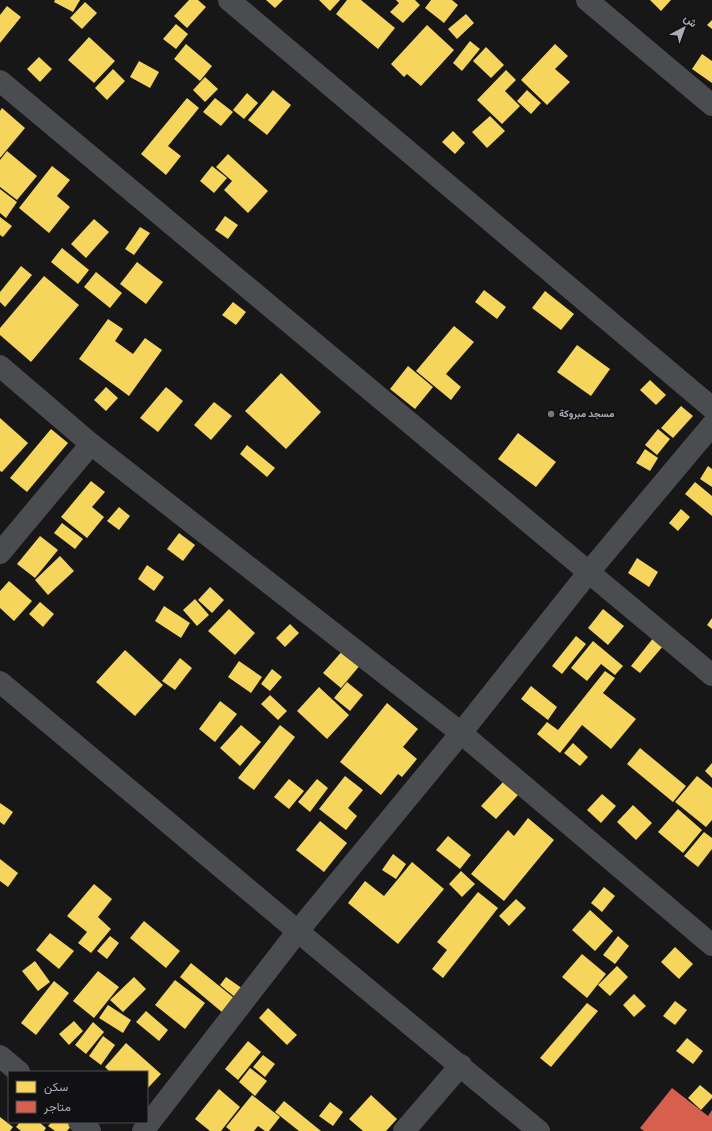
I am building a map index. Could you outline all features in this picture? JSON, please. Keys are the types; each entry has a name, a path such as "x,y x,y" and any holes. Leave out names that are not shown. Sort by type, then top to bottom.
{"street":[{"path":"229,0 712,408"},
{"path":"587,0 712,105"},
{"path":"2,85 712,675"},
{"path":"0,366 91,444 460,733 712,945"},
{"path":"143,1131 298,931 460,733 588,573 712,425"},
{"path":"0,554 91,444"},
{"path":"0,682 539,1131"},
{"path":"0,1056 18,1071"},
{"path":"404,1131 461,1065"},
{"path":"80,1123 90,1131"}],"building: سكن":[{"path":"55,0 80,0 73,12 54,2"},
{"path":"189,0 198,0 206,7 187,28 174,16"},
{"path":"266,0 283,0 275,8"},
{"path":"319,0 340,0 330,11"},
{"path":"347,0 361,0 395,28 378,49 336,14"},
{"path":"396,0 415,0 420,5 403,23 390,12 399,3"},
{"path":"431,0 452,0 458,5 444,23 425,8"},
{"path":"650,0 671,0 661,11"},
{"path":"85,2 97,13 82,29 70,18"},
{"path":"7,6 21,17 0,43 0,15"},
{"path":"466,14 474,23 457,39 448,29"},
{"path":"712,20 712,29 707,25"},
{"path":"176,24 188,34 176,49 163,39"},
{"path":"427,25 454,50 421,86 407,74 404,77 391,64"},
{"path":"89,37 115,61 94,83 68,60"},
{"path":"470,41 480,49 462,71 453,63"},
{"path":"186,44 212,66 200,81 174,59"},
{"path":"555,44 568,56 555,69 570,82 547,105 521,80"},
{"path":"486,47 504,65 491,78 473,61"},
{"path":"702,54 712,61 712,83 692,69"},
{"path":"39,57 52,69 40,82 27,69"},
{"path":"139,61 159,72 150,88 130,77"},
{"path":"113,69 125,81 107,100 95,88"},
{"path":"506,70 516,80 505,91 520,106 502,124 477,100"},
{"path":"205,77 218,89 205,102 193,90"},
{"path":"273,90 291,105 267,135 248,120"},
{"path":"527,90 541,103 531,114 517,101"},
{"path":"247,93 258,103 244,119 233,110"},
{"path":"187,98 199,108 168,146 181,156 166,175 141,154"},
{"path":"215,98 233,112 221,126 203,112"},
{"path":"2,108 25,128 0,158 0,111"},
{"path":"490,116 505,131 487,148 472,132"},
{"path":"453,131 465,143 455,154 442,142"},
{"path":"7,151 37,176 17,200 0,187 0,160"},
{"path":"228,154 268,191 248,213 224,190 232,181 216,167"},
{"path":"52,166 70,180 57,196 70,207 49,233 19,208"},
{"path":"212,166 227,178 214,193 200,181"},
{"path":"0,189 17,202 6,218 0,213"},
{"path":"225,216 238,225 228,239 215,230"},
{"path":"0,217 12,226 3,237 0,235"},
{"path":"94,219 109,232 86,258 71,244"},
{"path":"140,227 150,233 134,255 125,249"},
{"path":"62,248 89,270 78,284 51,262"},
{"path":"137,262 163,282 146,304 120,284"},
{"path":"21,266 32,275 5,307 0,302 0,292"},
{"path":"96,272 122,293 110,308 84,287"},
{"path":"44,276 79,305 31,362 0,335 0,328"},
{"path":"484,290 506,307 497,319 475,302"},
{"path":"545,291 574,314 561,330 532,308"},
{"path":"233,302 246,312 236,325 222,315"},
{"path":"108,319 123,329 115,341 133,354 145,338 162,350 129,396 79,359"},
{"path":"454,326 474,342 446,374 461,387 451,400 416,371"},
{"path":"577,345 610,369 591,396 557,372"},
{"path":"408,366 433,387 415,409 390,389"},
{"path":"281,373 321,412 286,449 245,411"},
{"path":"650,380 666,395 656,405 640,390"},
{"path":"106,387 118,398 106,411 94,400"},
{"path":"166,387 183,401 158,432 140,418"},
{"path":"214,402 232,416 211,440 194,425"},
{"path":"681,406 693,416 673,438 661,428"},
{"path":"0,418 28,443 2,472 0,471"},
{"path":"51,429 68,443 27,492 10,478"},
{"path":"658,429 670,439 657,455 645,445"},
{"path":"518,433 556,462 536,487 498,459"},
{"path":"247,445 275,468 267,477 240,454"},
{"path":"645,449 658,458 650,471 636,463"},
{"path":"708,466 712,469 712,487 700,479"},
{"path":"91,481 105,492 92,507 104,517 87,538 61,517"},
{"path":"695,482 712,496 712,516 685,494"},
{"path":"119,507 130,516 119,530 107,521"},
{"path":"681,509 690,517 678,531 669,523"},
{"path":"62,523 83,539 75,549 54,533"},
{"path":"179,533 195,545 183,561 167,549"},
{"path":"40,536 58,550 35,578 17,564"},
{"path":"60,556 74,571 48,595 35,580"},
{"path":"637,558 658,572 649,587 628,573"},
{"path":"147,565 164,577 154,591 138,579"},
{"path":"9,581 32,601 14,621 0,608 0,591"},
{"path":"210,587 224,600 212,613 198,600"},
{"path":"195,599 209,615 197,626 183,610"},
{"path":"40,602 54,614 43,627 29,614"},
{"path":"164,606 190,623 181,638 155,621"},
{"path":"229,609 255,633 235,655 208,631"},
{"path":"603,609 624,626 608,645 588,628"},
{"path":"712,618 712,629 707,625"},
{"path":"290,624 299,633 285,647 276,638"},
{"path":"576,636 586,644 562,674 552,666"},
{"path":"654,637 664,645 640,673 631,666"},
{"path":"593,641 623,666 615,675 601,664 587,681 571,668"},
{"path":"344,649 361,664 341,688 323,673"},
{"path":"125,650 163,685 135,716 96,682"},
{"path":"180,658 192,668 175,690 162,681"},
{"path":"239,661 262,677 251,693 228,677"},
{"path":"272,669 282,677 270,691 261,684"},
{"path":"605,671 615,678 603,693 636,719 611,749 582,725 560,753 537,734 547,722 558,730"},
{"path":"347,682 363,695 350,711 334,698"},
{"path":"531,686 557,707 548,720 521,699"},
{"path":"319,687 349,715 327,739 297,711"},
{"path":"270,695 287,711 278,720 261,704"},
{"path":"220,701 237,714 215,742 199,729"},
{"path":"387,703 418,729 403,747 417,759 402,777 398,774 381,795 340,762"},
{"path":"241,725 261,742 240,766 220,748"},
{"path":"280,725 295,737 254,790 238,778"},
{"path":"573,743 588,757 580,766 564,753"},
{"path":"640,748 686,786 673,802 627,764"},
{"path":"712,763 712,778 705,771"},
{"path":"345,776 363,790 348,808 357,816 346,830 319,809"},
{"path":"697,776 712,788 712,820 706,827 675,802"},
{"path":"289,779 304,791 289,809 274,797"},
{"path":"317,779 328,788 310,812 298,802"},
{"path":"503,782 518,795 496,819 481,806"},
{"path":"602,794 616,806 601,823 587,810"},
{"path":"0,803 13,812 4,825 0,822"},
{"path":"633,805 652,823 636,840 617,822"},
{"path":"678,809 702,830 683,853 658,832"},
{"path":"528,818 554,840 504,901 471,874 508,830 514,836"},
{"path":"320,821 347,843 324,872 296,850"},
{"path":"704,832 712,838 712,849 698,867 684,856"},
{"path":"448,836 471,855 460,869 436,850"},
{"path":"393,854 406,864 396,879 382,870"},
{"path":"0,859 18,873 8,887 0,881"},
{"path":"412,862 444,889 398,944 348,903 365,881 384,896"},
{"path":"461,871 475,884 462,897 449,884"},
{"path":"94,884 112,899 98,917 111,929 91,953 78,943 87,932 67,916"},
{"path":"604,887 615,896 602,912 591,903"},
{"path":"478,892 498,908 443,978 432,969 447,950 437,942"},
{"path":"516,899 526,908 509,926 499,916"},
{"path":"590,910 613,931 595,951 572,930"},
{"path":"144,921 180,951 166,968 130,938"},
{"path":"50,933 74,951 59,969 36,950"},
{"path":"110,936 119,943 107,959 97,951"},
{"path":"618,936 629,946 615,964 603,955"},
{"path":"675,947 693,964 679,979 661,962"},
{"path":"582,954 606,974 587,998 562,977"},
{"path":"35,961 50,982 38,991 22,971"},
{"path":"191,963 234,998 223,1013 180,977"},
{"path":"617,966 628,977 610,996 598,985"},
{"path":"98,971 119,987 94,1018 73,1001"},
{"path":"134,977 146,989 123,1012 110,1000"},
{"path":"226,977 243,989 236,998 220,985"},
{"path":"175,980 205,1003 185,1029 155,1005"},
{"path":"54,981 69,993 36,1035 21,1023"},
{"path":"634,994 646,1006 634,1017 623,1005"},
{"path":"675,1001 687,1010 675,1025 663,1016"},
{"path":"587,1003 598,1011 551,1067 540,1058"},
{"path":"108,1005 131,1020 123,1033 99,1018"},
{"path":"268,1008 297,1035 287,1045 259,1018"},
{"path":"146,1011 168,1030 159,1041 136,1022"},
{"path":"74,1021 83,1031 69,1045 59,1034"},
{"path":"93,1022 104,1032 86,1054 75,1045"},
{"path":"103,1036 115,1045 101,1065 89,1056"},
{"path":"687,1038 703,1051 693,1064 676,1051"},
{"path":"248,1041 261,1052 238,1080 225,1069"},
{"path":"126,1043 161,1074 148,1088 148,1071 109,1071 105,1067"},
{"path":"263,1055 275,1064 265,1077 253,1067"},
{"path":"250,1068 267,1081 255,1096 239,1082"},
{"path":"700,1085 712,1095 712,1098 701,1110 688,1098"},
{"path":"219,1089 240,1107 221,1131 210,1131 195,1119"},
{"path":"252,1095 280,1117 269,1131 265,1131 258,1126 254,1131 231,1131 226,1127"},
{"path":"371,1095 397,1119 386,1131 363,1131 349,1119"},
{"path":"284,1101 321,1131 299,1131 275,1112"},
{"path":"330,1102 343,1112 333,1126 319,1116"},
{"path":"0,1117 13,1127 10,1131 0,1131"},
{"path":"19,1123 40,1123 46,1128 44,1131 21,1131 16,1127"},
{"path":"51,1123 74,1123 67,1131 55,1131 48,1126"}],"building: متاجر":[{"path":"672,1088 708,1116 712,1110 712,1131 644,1131 640,1128"}],"place":[{"name":"مسجد مبروكة","path":"551,414"}]}
